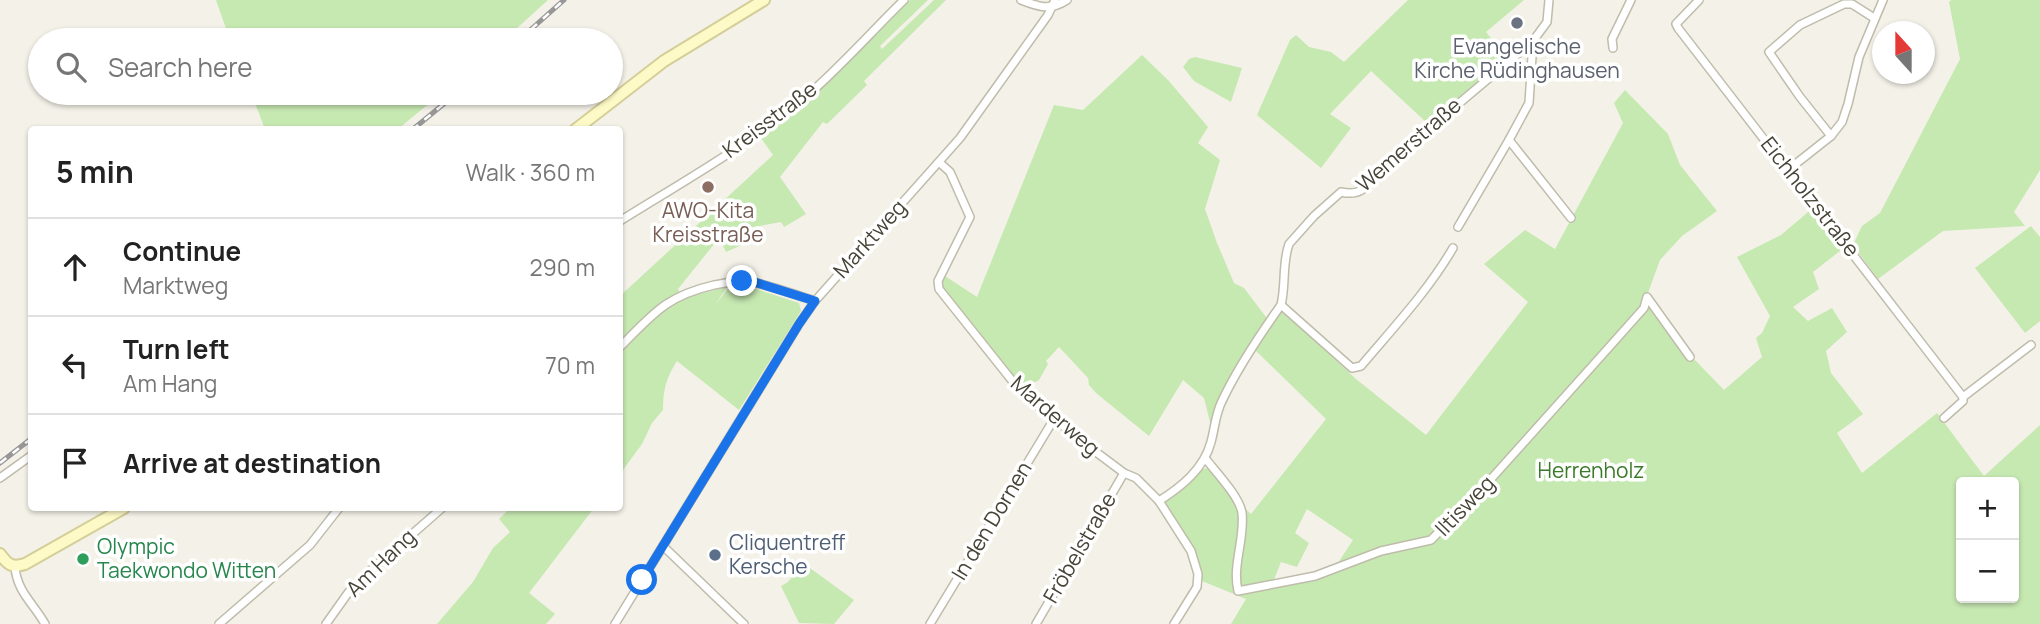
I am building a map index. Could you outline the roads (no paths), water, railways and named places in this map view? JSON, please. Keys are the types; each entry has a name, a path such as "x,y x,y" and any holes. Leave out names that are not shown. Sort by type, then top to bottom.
{"street":[{"path":"623,93 664,61 764,0"},
{"name":"Kreisstraße","path":"623,219 745,143 803,99 904,0"},
{"path":"1021,0 1050,8 1067,0"},
{"path":"1050,8 1055,0"},
{"name":"Wemerstraße","path":"1159,501 1185,482 1205,458 1220,403 1240,365 1281,305 1289,244 1340,188 1354,195 1361,192 1380,170 1533,41 1546,22 1549,0"},
{"path":"1613,48 1612,40 1632,0"},
{"name":"Eichholzstraße","path":"1699,0 1676,24 1678,28 1963,397"},
{"path":"1788,170 1831,136 1842,122 1859,57 1883,0"},
{"path":"1831,136 1769,52 1800,25 1844,4 1852,4 1874,18"},
{"name":"Marktweg","path":"615,624 815,301 940,163 992,94 1048,15 1050,8"},
{"path":"1458,227 1529,103 1533,41"},
{"path":"580,126 607,105"},
{"path":"1509,140 1571,218"},
{"name":"Marderweg","path":"940,163 950,172 970,217 937,281 939,289 1021,392 1124,473 1136,478 1159,501 1191,551 1198,574 1196,587 1174,624"},
{"path":"1281,305 1352,368 1357,369 1408,309 1453,248"},
{"path":"623,344 661,307 677,296 706,287 734,281 751,281 815,301"},
{"name":"Iltisweg","path":"1205,458 1228,487 1242,511 1235,579 1238,590 1315,576 1381,551 1432,541 1644,308 1647,297 1690,357"},
{"path":"1944,418 1963,397 2031,345"},
{"name":"In den Dornen","path":"930,624 1054,419"},
{"path":"0,478 28,458"},
{"name":"Fröbelstraße","path":"1036,624 1124,473"},
{"path":"0,554 9,565 15,567 25,564 119,511"},
{"path":"219,624 306,549 337,511"},
{"name":"Am Hang","path":"326,624 355,585 439,511"},
{"path":"663,546 744,624"},
{"path":"15,567 16,580 29,604 36,607 45,624"}],"railway":[{"path":"532,28 564,0"},
{"path":"417,126 442,105"},
{"path":"0,463 28,441"}],"place":[{"name":"Evangelische Kirche Rüdinghausen","path":"1517,23"},
{"name":"AWO-Kita Kreisstraße","path":"708,187"},
{"name":"Cliquentreff Kersche","path":"715,555"},
{"name":"Olympic Taekwondo Witten","path":"83,559"}],"park label":[{"name":"Herrenholz","path":"1591,471"}]}
